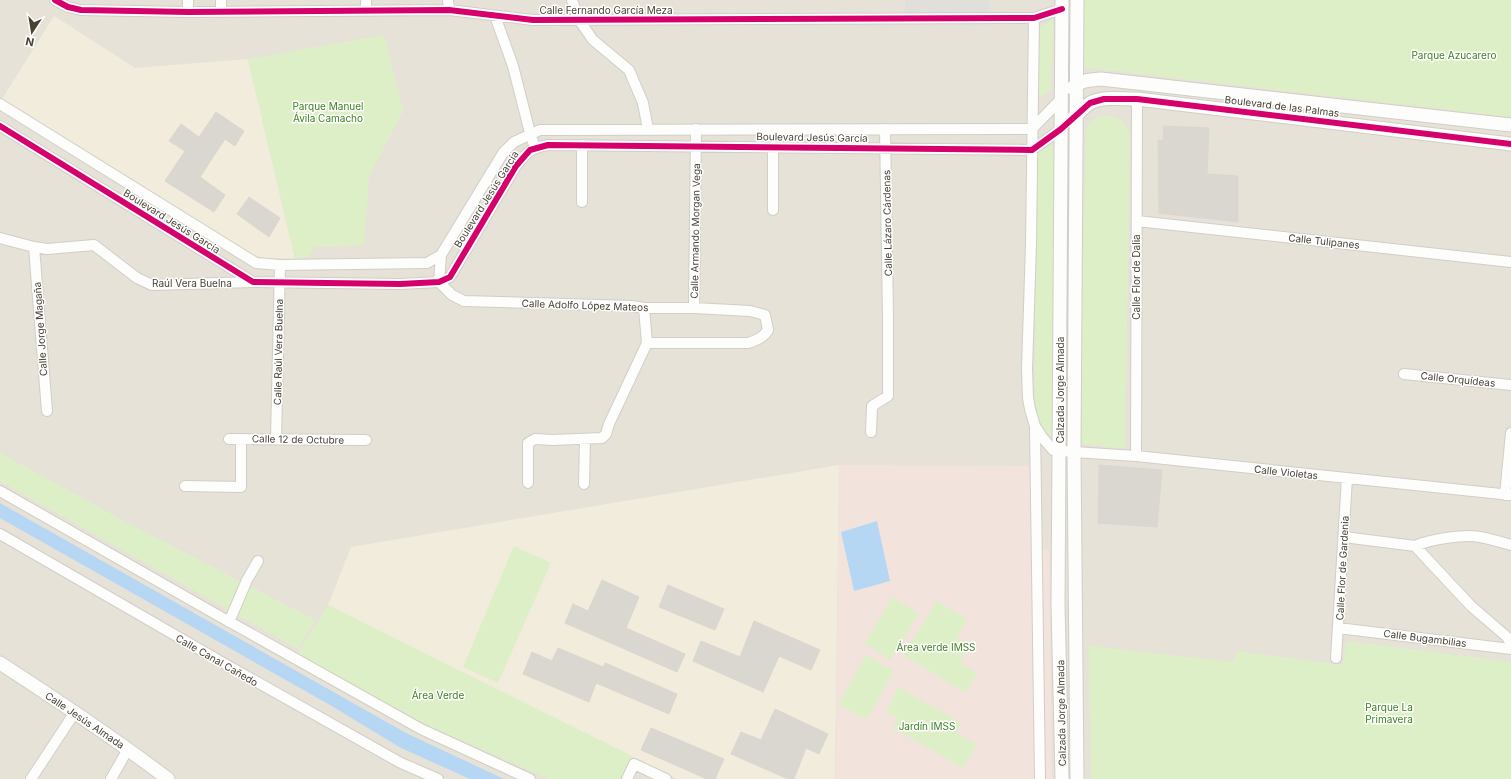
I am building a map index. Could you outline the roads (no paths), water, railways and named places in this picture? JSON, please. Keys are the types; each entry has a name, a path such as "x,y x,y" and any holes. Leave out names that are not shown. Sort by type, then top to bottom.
{"street":[{"name":"Calle Fernando García Meza","path":"55,0 68,7 81,10 188,12 366,11 448,5 495,16 533,20 1034,18 1062,5"},
{"path":"188,0 188,12"},
{"path":"221,0 221,12"},
{"path":"366,0 366,11"},
{"path":"572,0 579,20 593,40 629,70 642,103 648,129"},
{"name":"Calzada Jorge Almada","path":"1077,0 1078,83 1074,452 1077,779"},
{"name":"Calzada Jorge Almada","path":"1062,5 1058,604 1062,779"},
{"path":"495,16 512,66 535,148"},
{"path":"1034,18 1031,244 1027,369 1028,398 1031,414 1042,437 1053,450 1060,451"},
{"name":"Boulevard de las Palmas","path":"1078,83 1087,80 1101,79 1148,83 1511,125"},
{"path":"1032,129 1078,83"},
{"name":"Boulevard de las Palmas","path":"1061,129 1090,103 1104,99 1137,99 1511,144"},
{"name":"Calle Flor de Dalia","path":"1136,456 1137,99"},
{"name":"Boulevard Jesús García","path":"0,104 256,263 280,265 427,263 441,255 503,153 514,142 530,133 540,130 1032,129"},
{"name":"Calle Armando Morgan Vega","path":"694,308 696,129"},
{"name":"Calle Lázaro Cárdenas","path":"871,432 872,406 888,396 885,129"},
{"path":"1032,150 1061,129"},
{"name":"Boulevard Jesús García","path":"1,130 253,282 279,283 400,284 439,282 450,277 516,166 525,154 535,148 548,145 1032,150"},
{"path":"582,145 582,202"},
{"path":"773,147 773,210"},
{"name":"Calle Tulipanes","path":"1137,221 1511,262"},
{"name":"Raúl Vera Buelna","path":"0,238 47,249 94,245 137,278 152,285 253,282"},
{"name":"Calle Jorge Magaña","path":"34,247 47,411"},
{"path":"439,282 441,255"},
{"name":"Calle Raúl Vera Buelna","path":"276,438 280,265"},
{"name":"Calle Adolfo López Mateos","path":"439,282 452,295 464,302 632,306 644,308 694,308 750,311 765,315 768,330 764,336 748,343 647,343"},
{"path":"528,483 528,443 535,439 553,440 602,438 606,434 609,424 647,343 644,308"},
{"name":"Calle Orquídeas","path":"1404,374 1511,385"},
{"path":"1036,426 1040,779"},
{"path":"1508,495 1511,433"},
{"name":"Calle 12 de Octubre","path":"229,439 276,438 366,440"},
{"path":"185,486 241,487 241,439"},
{"path":"584,484 585,439"},
{"name":"Calle Violetas","path":"1060,451 1136,456 1508,495"},
{"name":"Calle Flor de Gardenia","path":"1336,658 1347,478"},
{"path":"0,491 229,622 421,729 530,779"},
{"name":"Calle Canal Cañedo","path":"0,534 171,634 400,763 438,779"},
{"path":"1344,537 1415,546 1441,538 1479,537 1511,545"},
{"path":"1415,546 1471,606 1507,637 1511,644"},
{"path":"229,622 258,561"},
{"name":"Calle Bugambilias","path":"1338,628 1511,649"},
{"name":"Calle Jesús Almada","path":"0,663 75,712 168,779"},
{"path":"31,779 75,712"},
{"path":"111,779 128,749"},
{"path":"627,779 634,764 666,779"}],"water":[{"path":"0,503 406,733 504,779 470,779 401,748 330,705 0,518"},
{"path":"877,521 890,581 854,591 841,532"}],"park label":[{"name":"Parque Azucarero","path":"1454,55"},
{"name":"Parque Manuel Ávila Camacho","path":"328,112"},
{"name":"Área verde IMSS","path":"936,647"},
{"name":"Área Verde","path":"438,695"},
{"name":"Parque La Primavera","path":"1389,712"},
{"name":"Jardín IMSS","path":"927,726"}]}
